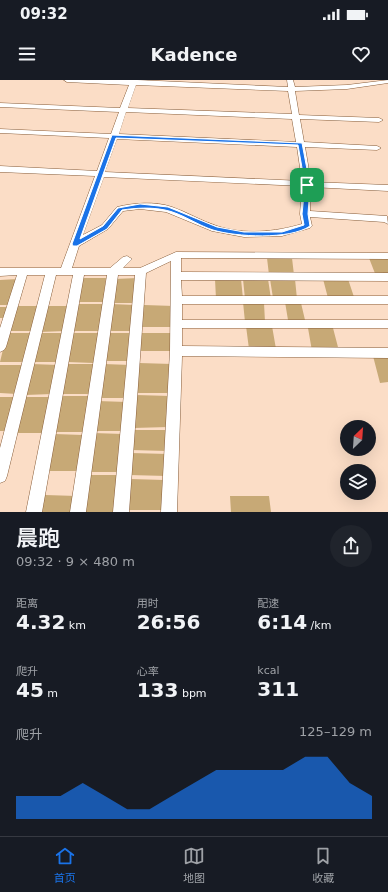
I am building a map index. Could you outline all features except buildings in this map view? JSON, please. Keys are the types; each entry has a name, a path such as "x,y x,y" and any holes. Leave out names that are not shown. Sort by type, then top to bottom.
{"street":[{"path":"67,80 291,84 347,87 383,81"},
{"path":"65,272 133,81"},
{"path":"75,244 105,228 120,209 140,206 168,209 215,228 244,234 282,233 307,226 305,214 307,185 291,84"},
{"path":"0,104 379,120"},
{"path":"0,131 377,148"},
{"path":"0,169 388,188"},
{"path":"305,214 387,219 388,221"},
{"path":"169,512 176,351 176,255"},
{"path":"0,272 141,271 176,255 388,256"},
{"path":"78,512 113,271 127,259"},
{"path":"121,512 141,271"},
{"path":"0,347 23,272"},
{"path":"0,476 51,272"},
{"path":"34,512 79,272"},
{"path":"176,276 388,277"},
{"path":"176,300 388,300"},
{"path":"176,324 388,324"},
{"path":"176,351 388,353"}],"route":[{"path":"114,136 300,144 307,185 305,214 307,226 282,233 244,234 215,228 168,209 140,206 120,209 105,228 75,244 114,136"}]}
